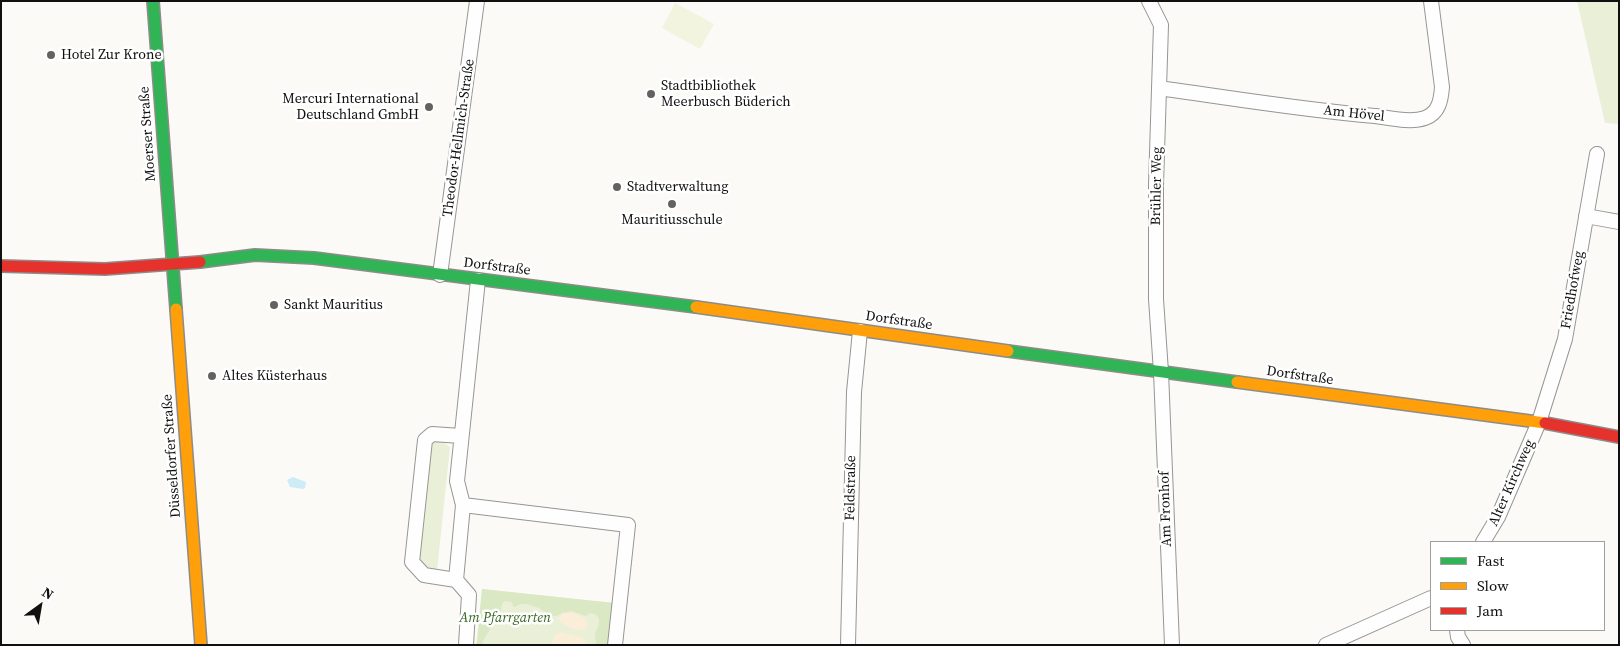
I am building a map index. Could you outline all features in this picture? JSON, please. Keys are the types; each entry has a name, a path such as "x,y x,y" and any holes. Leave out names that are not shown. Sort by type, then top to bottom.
{"main road":[{"name":"Moerser Straße","path":"153,1 173,265"},
{"name":"Dorfstraße","path":"1,266 105,269 173,265 269,255 314,258 440,276 632,298 860,331 1539,422 1619,437"},
{"name":"Düsseldorfer Straße","path":"173,265 200,645"}],"street":[{"name":"Theodor-Hellmich-Straße","path":"440,276 477,1"},
{"name":"Brühler Weg","path":"1149,1 1161,25 1156,299 1161,372"},
{"name":"Am Hövel","path":"1159,88 1349,114 1410,120 1424,118 1435,112 1441,100 1442,87 1431,1"},
{"name":"Friedhofweg","path":"1539,422 1565,339 1597,154"},
{"path":"1586,216 1619,222"},
{"path":"456,580 463,504 457,481 478,280"},
{"name":"Feldstraße","path":"848,645 854,392 860,331"},
{"name":"Am Fronhof","path":"1161,372 1172,645"},
{"name":"Alter Kirchweg","path":"1484,541 1498,517 1539,422"},
{"path":"461,436 432,434 425,440 412,562 424,575 456,580 469,595 466,645"},
{"path":"463,504 628,525 615,645"},
{"path":"1326,645 1430,598"},
{"path":"1458,631 1458,637 1463,645"}],"green space":[{"path":"1577,1 1619,1 1619,124 1605,123"},
{"path":"675,3 714,24 700,49 662,28"},
{"path":"435,441 443,442 450,447 437,571 426,570 418,562 429,446"},
{"name":"Am Pfarrgarten","path":"482,589 614,603 610,645 476,645"},
{"path":"482,589 614,603 610,645 596,645 595,634 599,618 595,614 590,613 586,616 571,611 551,616 539,608 527,604 514,607 511,602 504,601 499,616 482,645 477,645"}],"sand":[{"path":"571,612 586,619 588,624 585,630 570,627 558,618 562,613"},
{"path":"560,632 583,638 587,645 551,645 555,635"}],"water":[{"path":"293,477 306,482 305,488 290,487 287,480"}],"traffic: fast":[{"path":"153,1 176,309"},
{"path":"200,262 255,255 314,258 696,307"},
{"path":"1008,351 1237,382"}],"traffic: slow":[{"path":"696,307 1008,351"},
{"path":"176,309 201,645"},
{"path":"1237,382 1545,423"}],"traffic: jam":[{"path":"1,266 105,269 200,262"},
{"path":"1545,423 1619,437"}],"place":[{"name":"Hotel Zur Krone","path":"51,55"},
{"name":"Stadtbibliothek Meerbusch Büderich","path":"651,94"},
{"name":"Mercuri International Deutschland GmbH","path":"429,107"},
{"name":"Stadtverwaltung","path":"617,187"},
{"name":"Mauritiusschule","path":"672,204"},
{"name":"Sankt Mauritius","path":"274,305"},
{"name":"Altes Küsterhaus","path":"212,376"}]}
